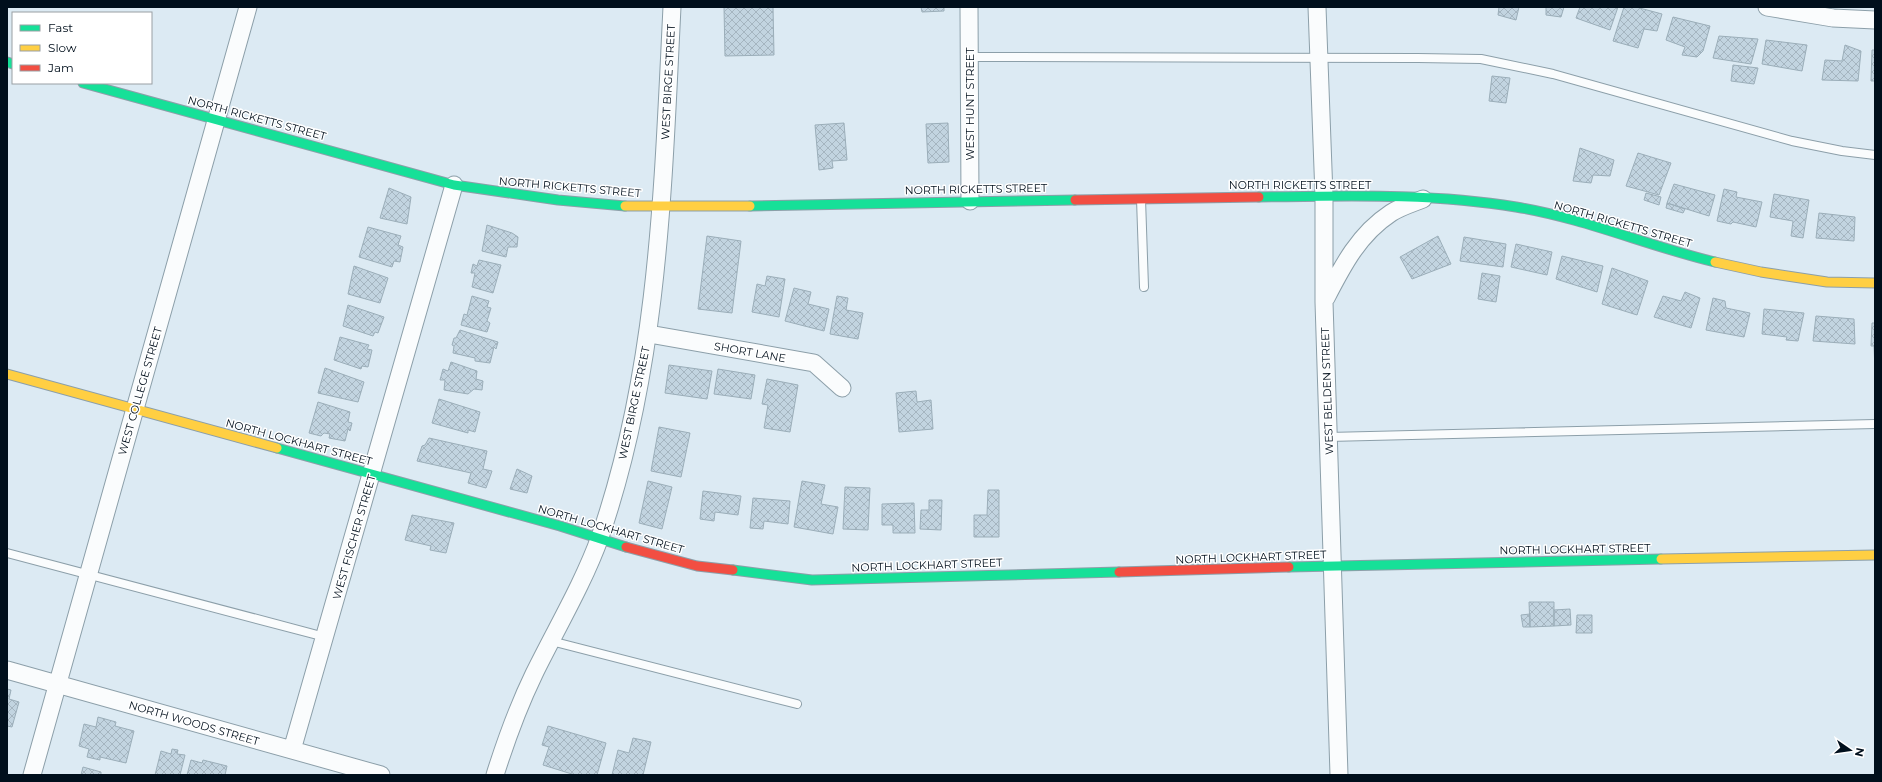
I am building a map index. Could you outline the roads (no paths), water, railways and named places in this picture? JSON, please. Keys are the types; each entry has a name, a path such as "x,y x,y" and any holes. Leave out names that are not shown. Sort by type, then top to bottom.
{"street":[{"name":"WEST COLLEGE STREET","path":"32,775 248,7"},
{"name":"WEST BIRGE STREET","path":"495,775 510,726 599,539 619,477 636,405 649,334 662,207 672,7"},
{"name":"WEST HUNT STREET","path":"970,7 970,201"},
{"name":"WEST BELDEN STREET","path":"1317,7 1324,196 1324,302 1339,775"},
{"path":"1767,7 1833,18 1875,20"},
{"name":"NORTH RICKETTS STREET","path":"87,84 454,185 516,196 621,206 662,207 1140,198 1324,196 1428,197 1517,207 1591,225 1695,257 1761,272 1827,282 1875,283"},
{"name":"WEST FISCHER STREET","path":"292,750 454,185"},
{"path":"1324,302 1348,256 1368,232 1392,212 1428,197"},
{"name":"SHORT LANE","path":"649,334 814,363 842,388"},
{"name":"NORTH LOCKHART STREET","path":"7,374 560,526 599,539 697,566 812,580 1332,566 1875,555"},
{"name":"NORTH WOODS STREET","path":"7,670 381,775"}],"lane":[{"path":"970,57 1481,60 1554,74 1792,141 1842,151 1875,154"},
{"path":"1140,198 1144,287"},
{"path":"1328,437 1875,424"},
{"path":"7,553 325,637"},
{"path":"551,641 797,704"}]}
